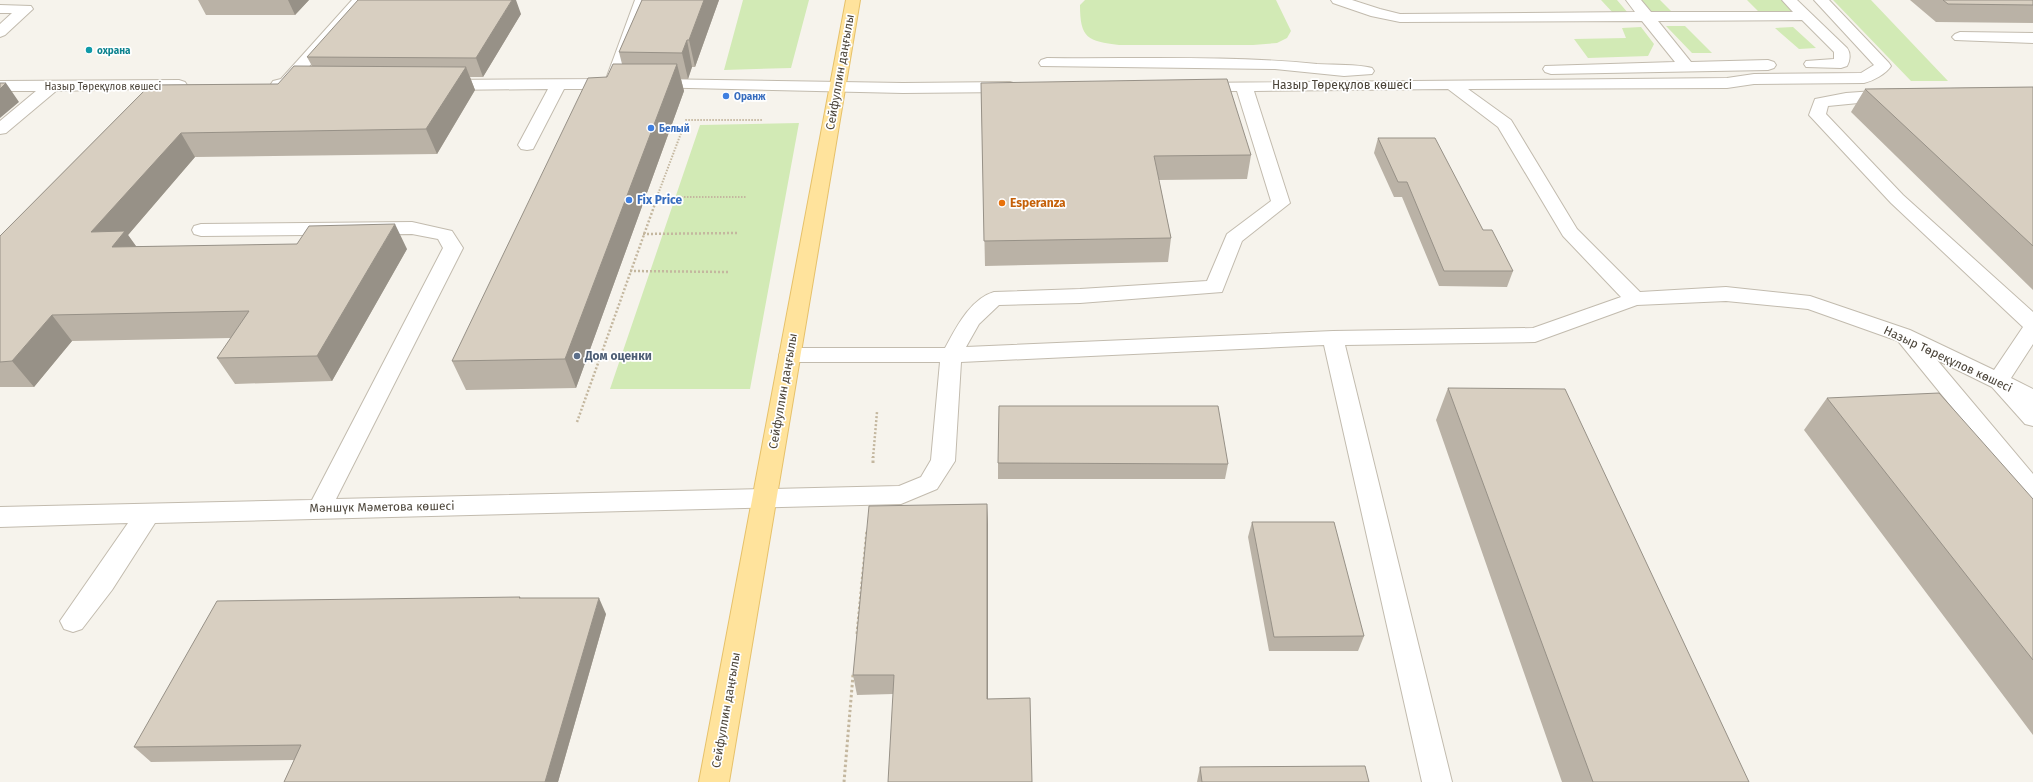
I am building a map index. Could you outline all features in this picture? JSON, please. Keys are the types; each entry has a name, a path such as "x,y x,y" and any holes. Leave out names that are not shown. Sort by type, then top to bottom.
{"main road":[{"name":"Сейфуллин даңғылы","path":"714,782 853,0"}],"street":[{"path":"286,84 360,0"},
{"path":"626,84 642,0"},
{"path":"1338,0 1376,13 1400,18 1649,18 1806,16"},
{"path":"1633,0 1687,67"},
{"path":"1047,62 1275,64 1344,71 1687,67 1841,63 1842,51 1789,0"},
{"name":"Назыр Төреқұлов көшесі","path":"1180,86 1727,83 1754,79 1864,78 1883,66 1821,0"},
{"path":"0,9 26,9 0,32"},
{"path":"1960,37 2033,38"},
{"path":"264,84 309,84"},
{"path":"427,85 528,86 626,84 1022,87"},
{"name":"Назыр Төреқұлов көшесі","path":"0,86 195,85"},
{"path":"527,144 558,85"},
{"path":"1452,85 1505,124 1570,232 1635,299"},
{"path":"0,129 52,86"},
{"path":"951,355 971,320 994,299 1080,296 1215,287 1234,238 1281,203 1244,86"},
{"path":"1907,95 1853,97 1821,102 1817,115 1897,199 2033,324"},
{"path":"201,230 412,228 445,235 453,248 319,509"},
{"name":"Назыр Төреқұлов көшесі","path":"790,355 951,355 1333,338 1535,335 1635,299 1726,294 1810,303 1903,335 2033,398"},
{"path":"2033,328 1998,380 2033,418"},
{"path":"1903,335 2033,490"},
{"path":"1333,338 1437,782"},
{"name":"Мәншүк Мәметова көшесі","path":"0,517 901,495 929,484 943,461 951,355"},
{"path":"73,621 103,582 148,513"}],"path":[{"path":"577,422 643,234 686,120 763,120"},
{"path":"657,197 747,197"},
{"path":"643,234 738,233"},
{"path":"630,271 728,272"},
{"path":"856,641 877,412"},
{"path":"844,782 854,673"}],"green space":[{"path":"743,0 809,0 791,68 724,70"},
{"path":"1085,0 1276,0 1291,31 1287,38 1277,43 1253,45 1108,44 1093,40 1084,32 1080,16 1080,5"},
{"path":"1601,0 1617,0 1628,13 1614,14"},
{"path":"1641,0 1660,0 1677,17 1657,17"},
{"path":"1747,0 1782,0 1795,11 1758,11"},
{"path":"1833,0 1871,0 1948,81 1911,81"},
{"path":"1666,26 1685,26 1712,53 1692,53"},
{"path":"1641,27 1654,44 1648,56 1588,58 1574,39 1626,38 1622,28"},
{"path":"1793,27 1816,48 1799,49 1775,28"},
{"path":"799,123 750,389 610,389 700,125"}],"building":[{"path":"358,0 512,0 476,58 307,57"},
{"path":"642,0 704,0 689,40 687,40 682,53 619,52"},
{"path":"1943,0 2033,0 2033,5 1948,4"},
{"path":"613,64 677,64 565,359 452,361 588,78 607,77"},
{"path":"294,66 466,67 426,129 181,133 91,232 125,231 112,247 297,244 309,226 395,224 317,356 217,358 249,311 52,315 12,361 0,362 0,236 150,85 278,84"},
{"path":"1227,79 1251,155 1154,156 1171,238 984,241 981,83"},
{"path":"0,83 6,83 0,89"},
{"path":"2033,87 2033,246 1865,89"},
{"path":"1378,138 1435,138 1483,230 1492,230 1513,271 1444,271 1407,182 1398,182"},
{"path":"1448,388 1565,389 1749,782 1593,782"},
{"path":"1939,393 2033,499 2033,660 1827,398"},
{"path":"999,406 1218,406 1228,464 998,463"},
{"path":"987,504 987,699 1030,698 1032,782 888,782 894,675 853,675 869,506"},
{"path":"1252,522 1334,522 1364,636 1274,637"},
{"path":"520,597 519,598 599,598 545,782 284,782 301,745 134,747 217,601"},
{"path":"1365,766 1369,782 1202,782 1200,767"}],"place":[{"name":"охрана","path":"89,50"},
{"name":"Оранж","path":"726,96"},
{"name":"Белый","path":"651,128"},
{"name":"Fix Price","path":"629,200"},
{"name":"Esperanza","path":"1002,203"},
{"name":"Дом оценки","path":"577,356"}]}
